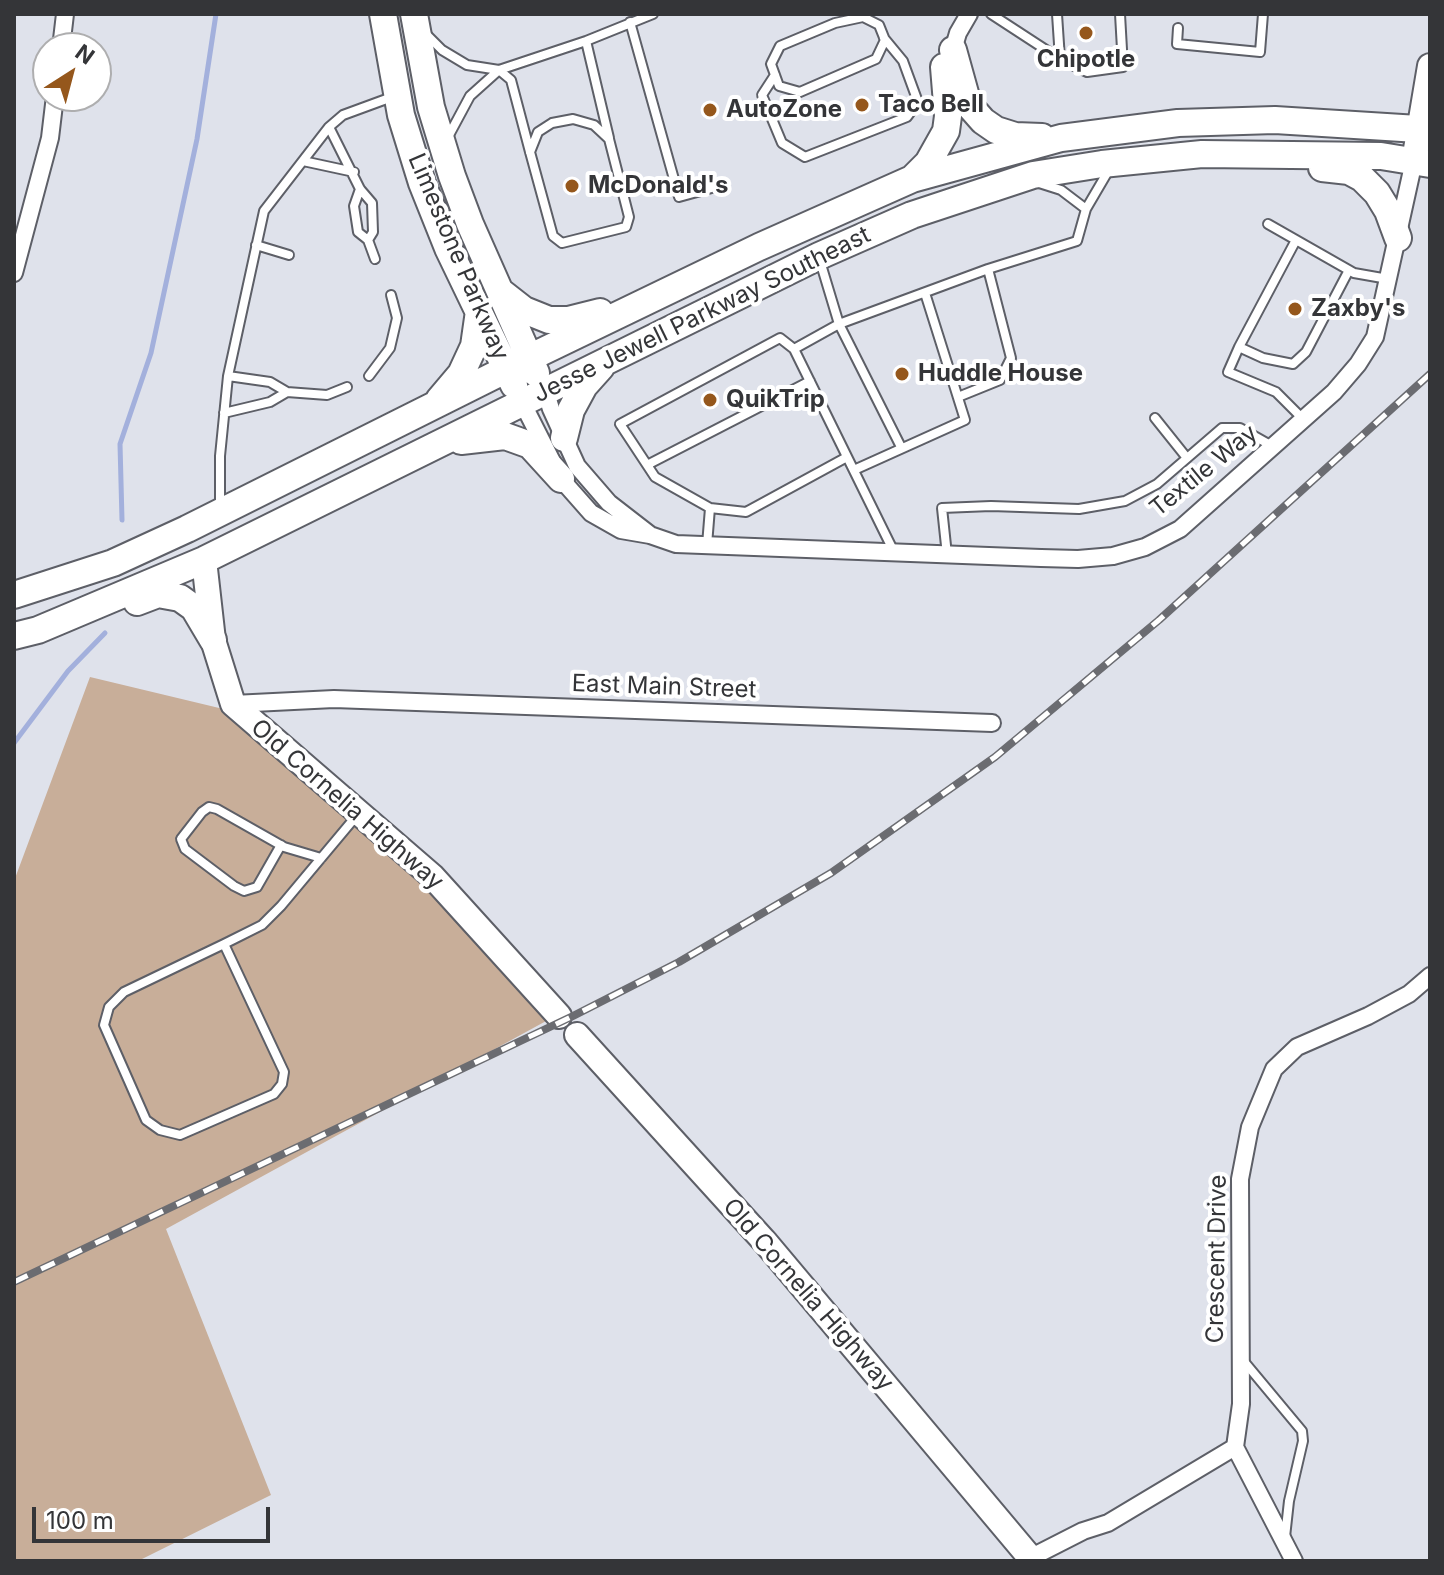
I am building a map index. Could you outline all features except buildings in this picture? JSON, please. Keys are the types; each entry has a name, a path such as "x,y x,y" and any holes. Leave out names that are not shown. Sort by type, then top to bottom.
{"main road":[{"name":"Limestone Parkway","path":"383,14 401,115 422,183 448,248 479,310 518,364 545,390"},
{"name":"Limestone Parkway","path":"414,19 442,148 470,224 500,291 518,364 522,402"},
{"path":"953,50 968,104 983,121 996,130 1015,136 1061,138"},
{"path":"912,179 928,163 946,131 948,116 944,69 953,50"},
{"name":"Jesse Jewell Parkway Southeast","path":"14,595 113,563 643,303 912,179 1061,138 1178,123 1275,120 1424,131"},
{"name":"Jesse Jewell Parkway Southeast","path":"14,636 83,612 204,560 819,256 912,215 1033,175 1113,163 1202,154 1381,156 1422,162"},
{"path":"1298,155 1318,167 1349,171 1362,178 1377,193 1388,211 1398,238"},
{"path":"500,291 524,310 549,320 568,320 643,303"},
{"path":"435,406 461,374 471,354 479,310"},
{"path":"564,438 568,416 584,386 604,364"},
{"path":"441,444 505,436 530,445 561,479"},
{"path":"83,612 107,613 158,594 167,594 180,598 194,608 213,640"}],"street":[{"path":"953,50 969,14"},
{"path":"1422,162 1430,66"},
{"path":"14,273 50,138 53,112"},
{"name":"Textile Way","path":"522,402 561,479 591,513 621,530 676,544 1078,559 1113,556 1145,547 1180,529 1334,392 1358,364 1375,337 1398,238 1422,162"},
{"name":"Textile Way","path":"545,390 577,466 609,503 650,535"},
{"name":"Old Cornelia Highway","path":"204,560 213,640 233,704 432,876 559,1016"},
{"name":"East Main Street","path":"233,704 334,699 992,723"},
{"name":"Crescent Drive","path":"1235,1447 1241,1404 1240,1179 1250,1127 1274,1069 1297,1047 1368,1016 1409,994 1430,976"},
{"name":"Old Cornelia Highway","path":"577,1035 766,1243 1032,1559"},
{"path":"1032,1559 1083,1531 1108,1523 1235,1447 1294,1561"}],"lane":[{"path":"442,148 470,96 499,70 586,41 653,14"},
{"path":"991,14 1060,59 1087,72 1123,67 1120,14"},
{"path":"1057,14 1060,59"},
{"path":"1178,28 1177,44 1260,52 1263,14"},
{"path":"775,75 762,95 782,143 805,157 907,117 918,102 903,61 884,38 879,25 863,17 834,19 780,46 771,64 775,75 779,86 800,92 876,59 884,38"},
{"path":"414,19 442,50 467,65 499,70 511,80 553,236 562,243 626,227 629,217 586,41"},
{"path":"630,22 679,197 719,186"},
{"path":"220,513 220,456 228,376 264,211 329,127 361,106 397,95"},
{"path":"530,152 538,132 552,123 573,119 594,125 609,139"},
{"path":"329,127 360,189 372,203 373,232 368,240"},
{"path":"303,161 354,172"},
{"path":"794,349 839,324 988,269 1077,241 1086,209 1113,163"},
{"path":"1026,178 1061,190 1086,209"},
{"path":"360,189 354,206 358,232 368,240 375,259"},
{"path":"1268,224 1349,270 1389,280"},
{"path":"1296,240 1228,372 1276,392 1303,419"},
{"path":"256,245 289,255"},
{"path":"819,256 839,324 901,447"},
{"path":"958,397 1000,380 1011,358 988,269"},
{"path":"1239,347 1263,358 1293,364 1306,352 1349,270"},
{"path":"854,470 965,420 925,293"},
{"path":"369,376 390,348 397,318 391,295"},
{"path":"847,457 746,512 710,508 655,477 620,424 780,338 794,349 894,552"},
{"path":"228,376 270,382 287,392 327,395 347,387"},
{"path":"647,465 810,381"},
{"path":"224,413 270,402 287,392"},
{"path":"1155,418 1187,458"},
{"path":"947,555 942,508 1079,509 1125,501 1157,484 1222,428 1240,428 1273,446"},
{"path":"707,545 710,508"},
{"path":"281,845 257,887 244,891 185,849 181,839 209,807 281,845 321,858"},
{"path":"224,944 284,1072 282,1084 274,1094 180,1135 160,1130 146,1120 104,1025 109,1007 124,992 262,925 359,813"},
{"path":"1240,1357 1302,1431 1303,1441 1289,1501 1284,1542"}],"shaded area":[{"path":"90,677 265,719 568,1009 166,1229 271,1495 138,1561 14,1561 14,881"}],"waterway":[{"path":"122,520 120,444 151,353 197,139 216,14"},
{"path":"14,743 68,671 105,633"}],"railway":[{"path":"14,1282 573,1016 679,962 831,873 995,757 1159,620 1430,374"}],"place":[{"name":"Chipotle","path":"1086,33"},
{"name":"Taco Bell","path":"862,105"},
{"name":"AutoZone","path":"710,110"},
{"name":"McDonald's","path":"572,186"},
{"name":"Zaxby's","path":"1295,309"},
{"name":"Huddle House","path":"902,374"},
{"name":"QuikTrip","path":"710,400"}]}
